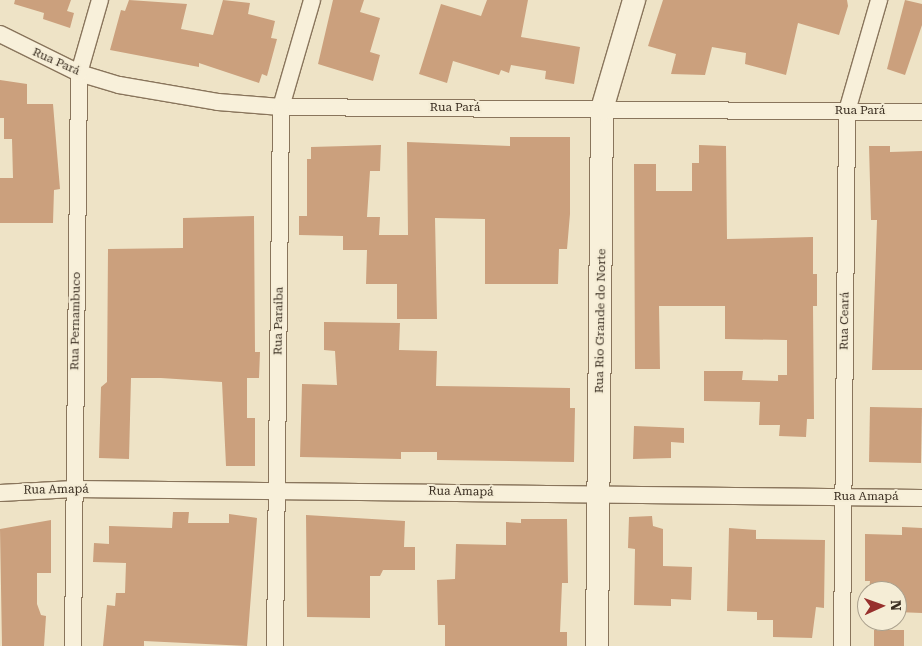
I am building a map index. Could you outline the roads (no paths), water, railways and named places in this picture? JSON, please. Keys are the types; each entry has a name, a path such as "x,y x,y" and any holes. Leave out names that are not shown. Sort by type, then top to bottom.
{"main road":[{"name":"Rua Rio Grande do Norte","path":"597,646 602,110 634,0"}],"street":[{"name":"Rua Pernambuco","path":"73,646 79,73 100,0"},
{"name":"Rua Paraíba","path":"275,646 281,107 312,0"},
{"name":"Rua Ceará","path":"842,646 848,111 879,0"},
{"name":"Rua Pará","path":"0,34 79,73 165,95 281,107 922,112"},
{"name":"Rua Amapá","path":"0,493 74,489 922,498"}]}
